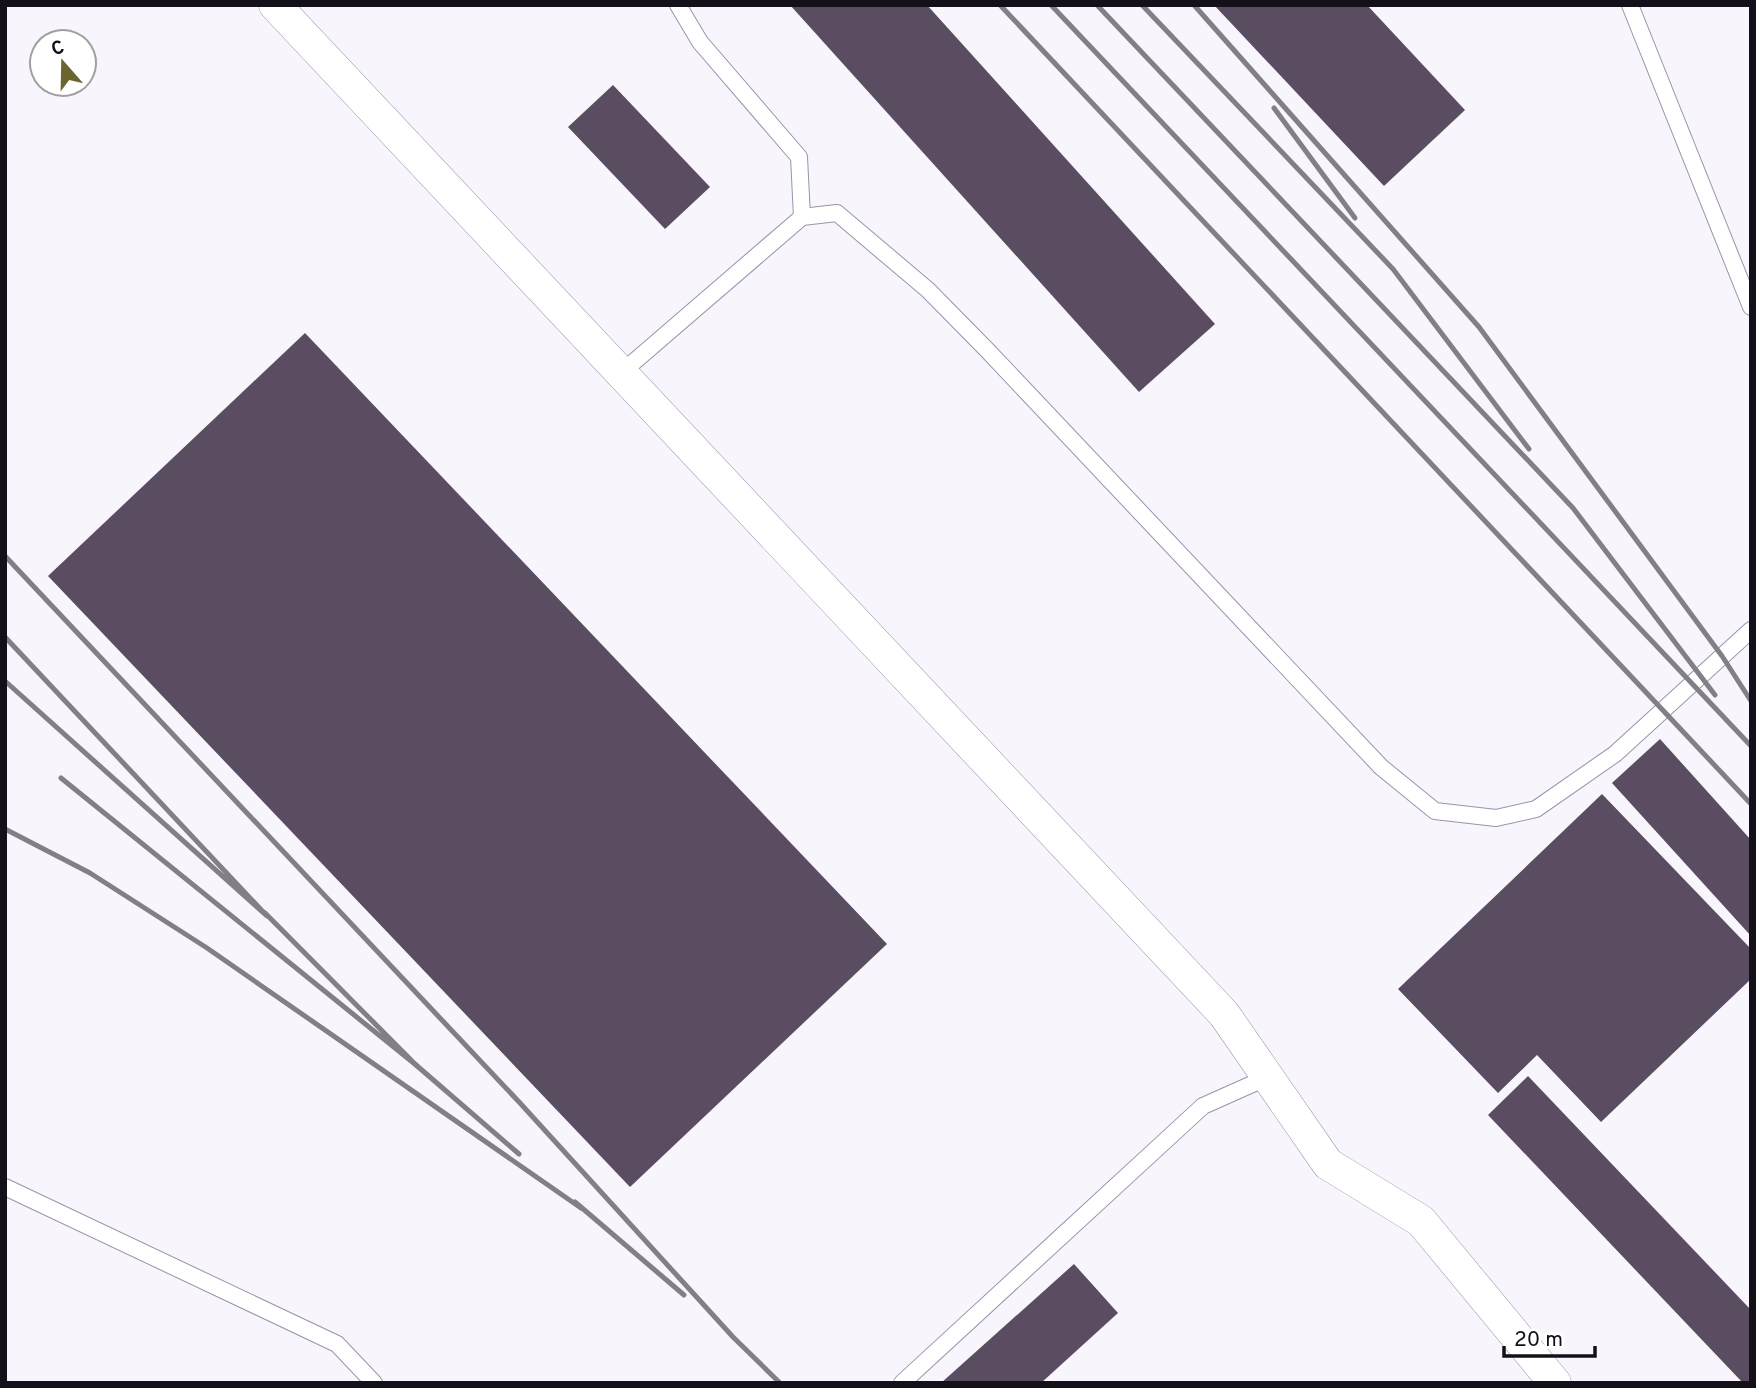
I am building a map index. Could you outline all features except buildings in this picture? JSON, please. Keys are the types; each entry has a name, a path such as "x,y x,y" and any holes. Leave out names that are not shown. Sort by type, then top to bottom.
{"street":[{"path":"275,5 1224,1014 1328,1164 1421,1221 1555,1383"}],"lane":[{"path":"678,5 700,42 799,157 802,217"},
{"path":"1630,5 1751,307"},
{"path":"621,373 802,217 837,213 928,290 1381,767 1435,811 1496,818 1536,809 1615,754 1751,630"},
{"path":"902,1383 1203,1106 1268,1077"},
{"path":"5,1187 337,1344 374,1383"}],"railway":[{"path":"1000,5 1751,804"},
{"path":"1051,5 1751,746"},
{"path":"1097,5 1573,508 1715,695"},
{"path":"1142,5 1393,269 1529,449"},
{"path":"1194,5 1479,327 1722,656 1751,701"},
{"path":"1274,108 1355,218"},
{"path":"5,556 520,1103 733,1337 780,1383"},
{"path":"5,637 267,916 5,681"},
{"path":"61,778 416,1065 265,913"},
{"path":"5,829 90,873 207,948 581,1208"},
{"path":"416,1065 519,1154"},
{"path":"575,1202 684,1295"}]}
